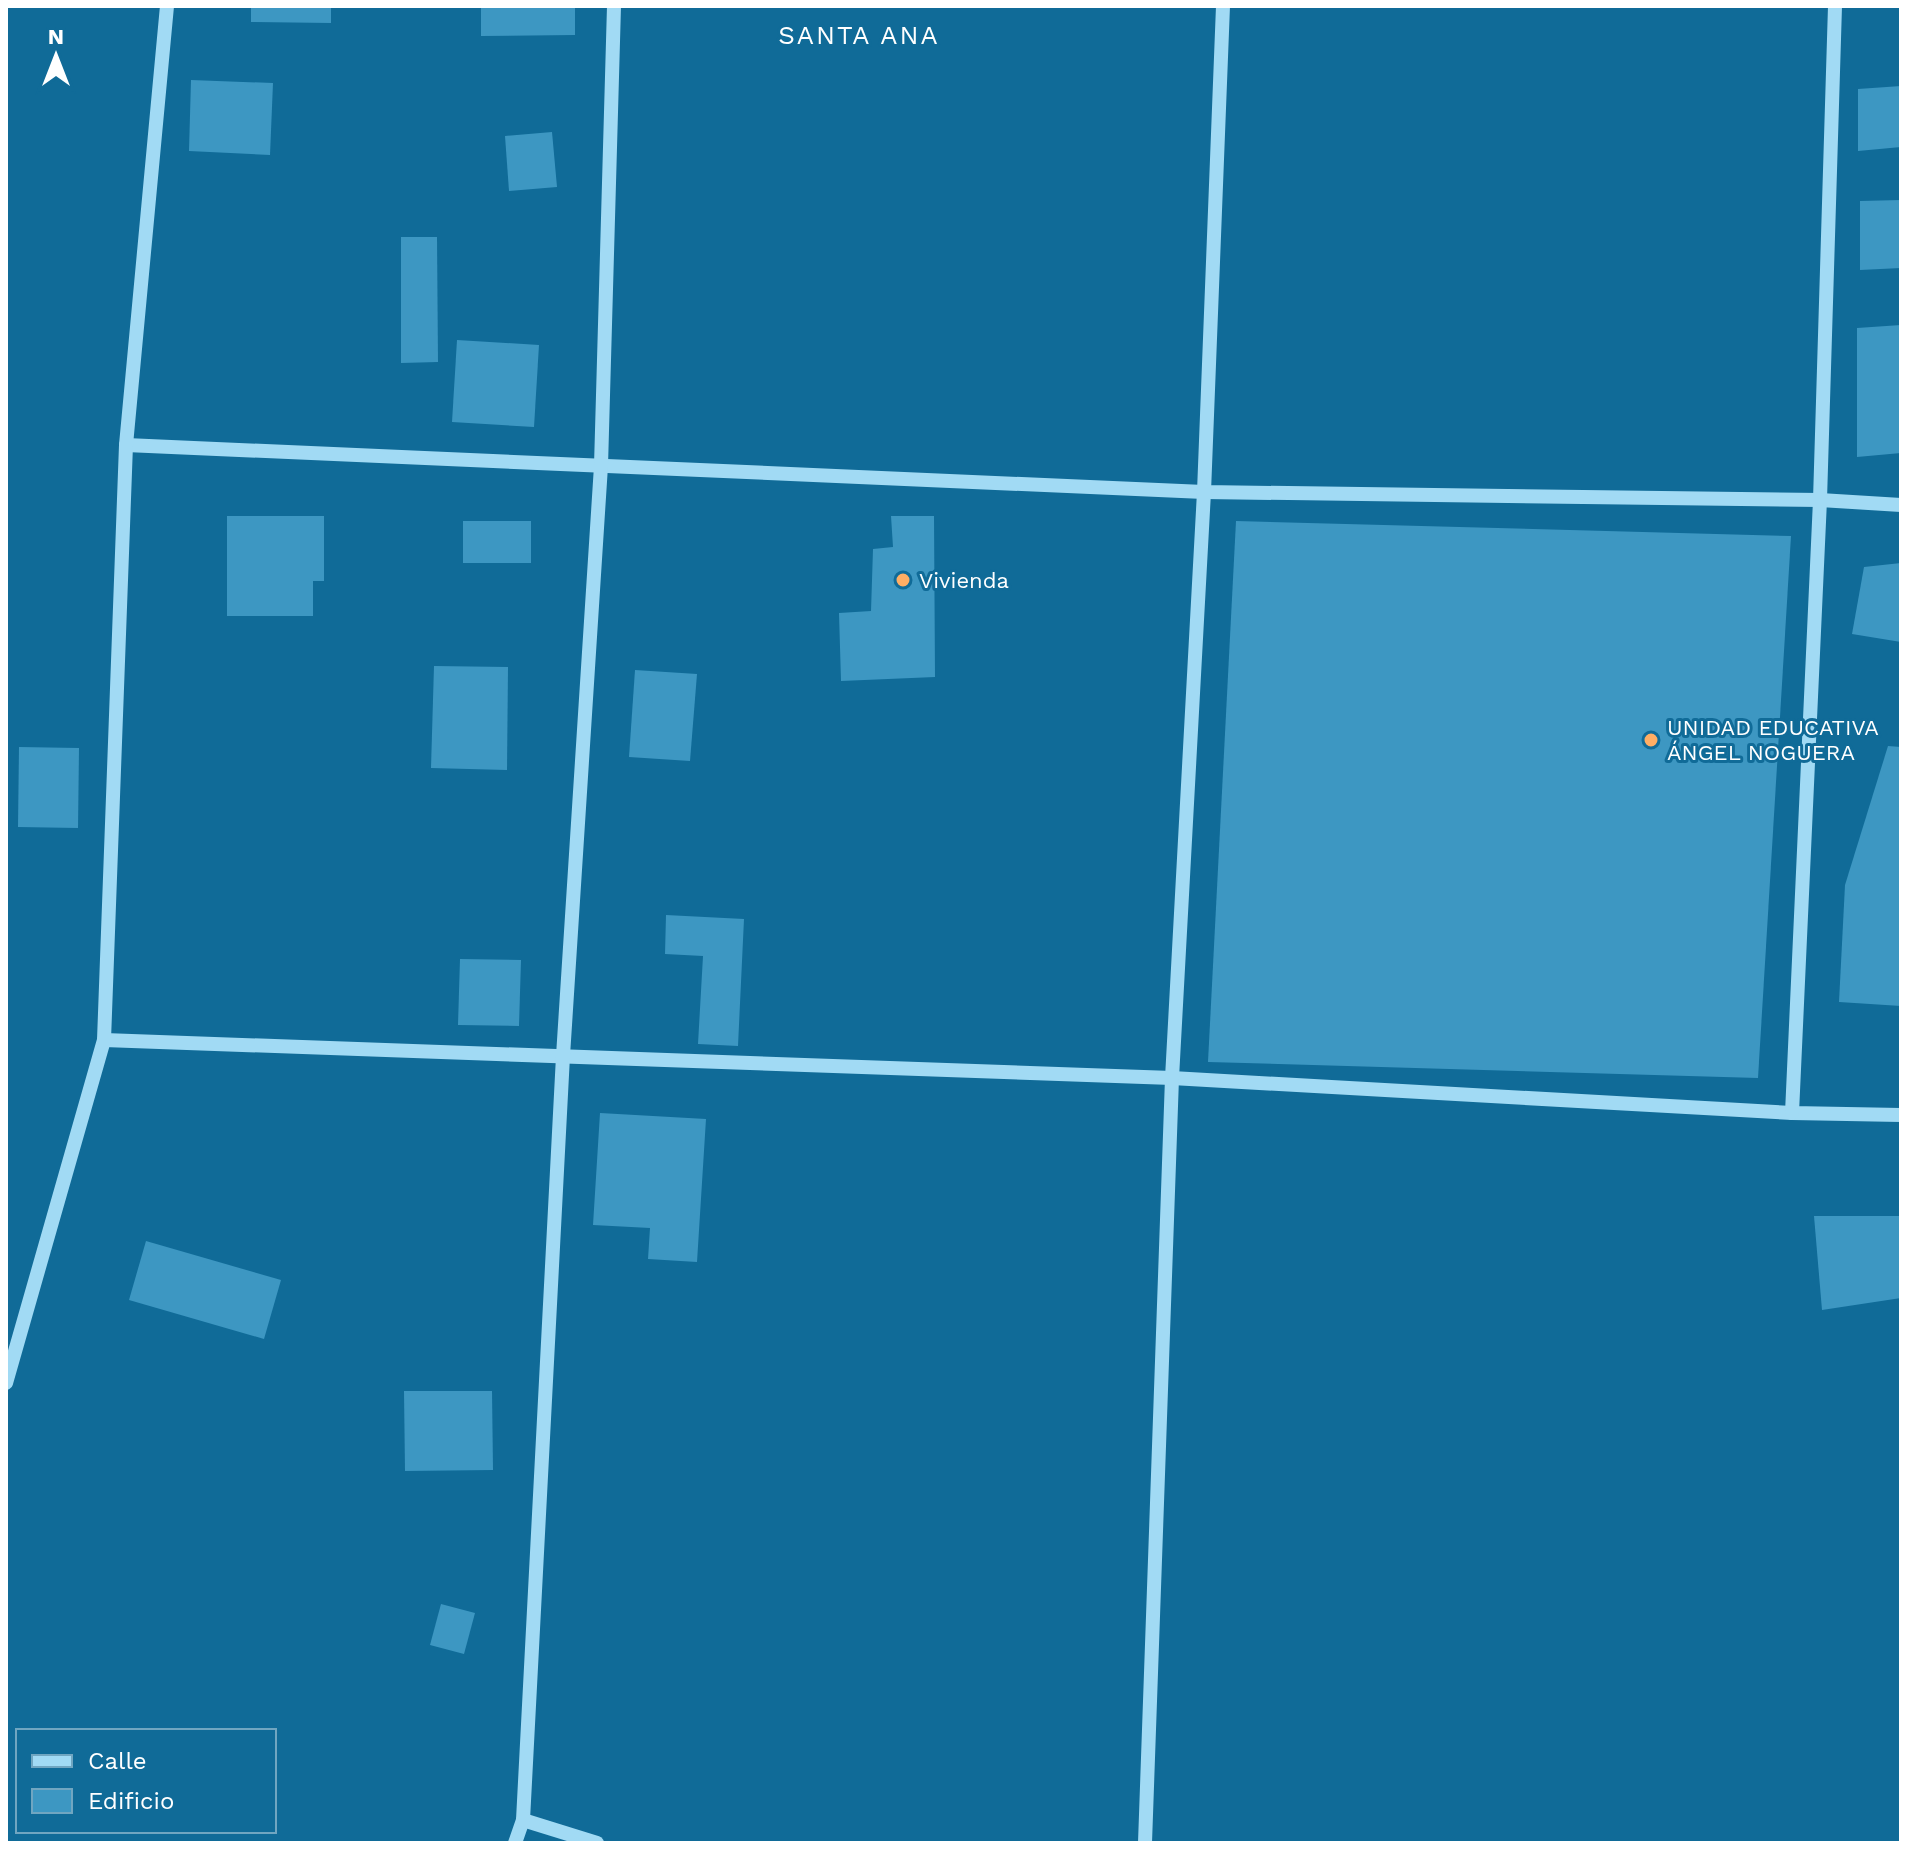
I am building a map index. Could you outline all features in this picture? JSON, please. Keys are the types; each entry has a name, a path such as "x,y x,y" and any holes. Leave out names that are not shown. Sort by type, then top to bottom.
{"street":[{"path":"6,1383 104,1040 126,445 167,6"},
{"path":"515,1843 523,1820 563,1056 601,466 614,6"},
{"path":"1145,1843 1172,1078 1204,492 1223,6"},
{"path":"1792,1113 1820,500 1835,6"},
{"path":"126,445 1204,492 1820,500 1901,505"},
{"path":"104,1040 1172,1078 1792,1113 1901,1115"},
{"path":"523,1820 597,1843"}],"building":[{"path":"251,6 331,6 331,23 251,22"},
{"path":"481,6 575,6 575,35 481,36"},
{"path":"191,80 273,83 270,155 189,151"},
{"path":"1901,86 1901,147 1858,151 1858,89"},
{"path":"552,132 557,187 509,191 505,136"},
{"path":"1901,200 1901,268 1860,270 1860,201"},
{"path":"401,237 437,237 438,362 401,363"},
{"path":"1901,325 1901,453 1857,457 1857,328"},
{"path":"457,340 539,345 534,427 452,422"},
{"path":"227,516 324,516 324,581 313,581 313,616 227,616"},
{"name":"Vivienda","path":"891,516 934,516 935,677 841,681 839,613 871,611 873,549 893,547"},
{"path":"463,521 531,521 531,563 463,563"},
{"path":"1236,521 1791,536 1758,1078 1208,1062"},
{"path":"1901,563 1901,642 1852,634 1864,567"},
{"path":"434,666 508,667 507,770 431,768"},
{"path":"635,670 697,674 690,761 629,757"},
{"path":"1888,746 1901,747 1901,1006 1839,1002 1845,885"},
{"path":"19,747 79,748 78,828 18,827"},
{"path":"666,915 744,919 738,1046 698,1044 703,956 665,954"},
{"path":"460,959 521,960 519,1026 458,1025"},
{"path":"600,1113 706,1119 697,1262 648,1259 650,1228 593,1225"},
{"path":"1814,1216 1901,1216 1901,1298 1822,1310"},
{"path":"146,1241 281,1280 264,1339 129,1300"},
{"path":"404,1391 492,1391 493,1470 405,1471"},
{"path":"441,1604 475,1613 464,1654 430,1645"}],"place":[{"name":"Vivienda","path":"903,580"},
{"name":"UNIDAD EDUCATIVA ÁNGEL NOGUERA","path":"1651,740"}],"district":[{"name":"SANTA ANA","path":"859,35"}]}
